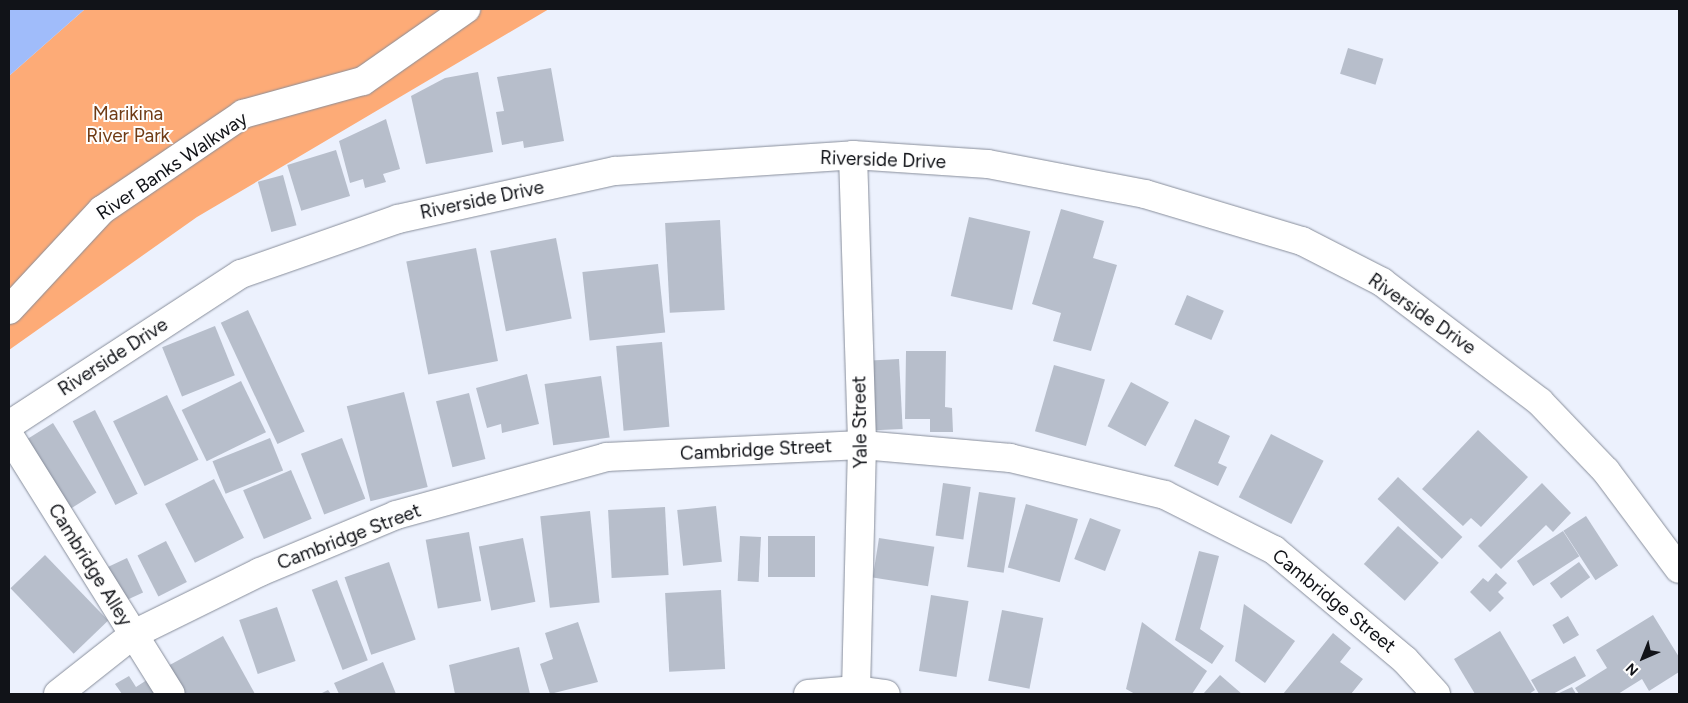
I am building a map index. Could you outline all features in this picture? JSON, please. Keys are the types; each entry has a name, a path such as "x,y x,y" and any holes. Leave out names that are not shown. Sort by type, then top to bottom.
{"street":[{"name":"River Banks Walkway","path":"9,310 102,210 243,114 363,81 466,9"},
{"name":"Riverside Drive","path":"9,425 241,274 398,219 615,171 853,155 988,164 1145,194 1302,241 1382,282 1540,402 1606,470 1679,569"},
{"name":"Yale Street","path":"853,155 862,445 856,690"},
{"name":"Cambridge Alley","path":"9,436 171,694"},
{"name":"Cambridge Street","path":"58,694 134,634 260,572 396,515 606,457 862,445 1010,458 1165,495 1274,550 1405,660 1436,694"},
{"path":"808,694 856,690 886,694"}],"green space":[{"name":"Marikina River Park","path":"85,9 549,9 197,217 9,350 9,76"}],"water":[{"path":"9,9 85,9 9,76"}],"building":[{"path":"1348,48 1383,59 1375,85 1340,74"},
{"path":"551,68 564,141 524,148 523,141 502,145 496,112 504,111 497,77"},
{"path":"478,72 493,152 426,164 411,96 445,78"},
{"path":"386,119 400,169 383,174 386,182 365,188 363,179 350,183 339,141"},
{"path":"336,150 350,196 301,211 287,165"},
{"path":"283,175 296,225 271,232 258,182"},
{"path":"1061,209 1104,221 1093,258 1117,265 1091,351 1053,341 1061,313 1032,304"},
{"path":"969,217 1030,231 1012,310 951,296"},
{"path":"720,220 725,310 670,313 665,223"},
{"path":"556,238 572,318 506,331 490,251"},
{"path":"476,248 498,361 428,374 406,262"},
{"path":"658,264 665,333 590,341 582,272"},
{"path":"1187,295 1224,311 1211,340 1174,324"},
{"path":"248,310 305,431 277,444 221,323"},
{"path":"215,326 235,375 182,396 162,347"},
{"path":"662,342 669,427 624,431 616,346"},
{"path":"906,351 946,351 945,407 952,408 953,432 930,432 930,419 905,419"},
{"path":"899,359 903,429 875,430 871,360"},
{"path":"1054,365 1105,380 1086,446 1035,431"},
{"path":"527,374 539,424 502,433 501,424 487,428 476,388"},
{"path":"601,376 610,437 553,445 545,384"},
{"path":"241,381 266,432 207,461 182,410"},
{"path":"1131,382 1169,402 1145,446 1108,426"},
{"path":"404,392 428,487 370,501 347,406"},
{"path":"469,393 485,459 452,467 436,401"},
{"path":"167,395 199,460 145,486 113,421"},
{"path":"95,410 138,494 115,505 73,421"},
{"path":"1195,419 1230,436 1218,463 1227,467 1218,486 1174,466"},
{"path":"53,423 96,493 61,515 17,445"},
{"path":"1478,430 1528,477 1481,527 1471,518 1463,526 1422,489"},
{"path":"1271,434 1324,461 1291,524 1239,497"},
{"path":"270,438 283,470 226,494 213,461"},
{"path":"342,438 365,499 324,514 301,454"},
{"path":"291,470 312,519 264,539 243,490"},
{"path":"1398,477 1462,537 1442,559 1378,499"},
{"path":"214,479 244,538 195,563 165,504"},
{"path":"943,483 971,487 963,539 936,535"},
{"path":"1542,483 1571,513 1553,532 1546,525 1501,569 1478,546"},
{"path":"979,492 1016,498 1004,573 967,567"},
{"path":"1026,504 1078,519 1060,582 1008,567"},
{"path":"716,506 722,562 683,566 677,510"},
{"path":"665,507 669,575 612,578 608,510"},
{"path":"590,511 600,602 550,608 540,516"},
{"path":"1586,516 1618,565 1595,580 1563,531"},
{"path":"1090,518 1121,530 1105,571 1074,559"},
{"path":"1398,526 1439,563 1405,601 1364,564"},
{"path":"1563,531 1579,556 1533,586 1517,561"},
{"path":"469,532 481,601 438,609 426,540"},
{"path":"740,536 761,537 759,582 738,581"},
{"path":"768,536 815,536 815,577 768,577"},
{"path":"523,538 535,602 491,610 479,547"},
{"path":"879,538 934,547 928,586 873,578"},
{"path":"166,541 187,582 158,597 137,556"},
{"path":"1199,551 1219,556 1200,629 1224,646 1212,664 1175,640"},
{"path":"45,555 108,620 74,654 10,588"},
{"path":"127,558 143,592 121,603 105,568"},
{"path":"389,562 416,640 371,655 345,577"},
{"path":"1579,562 1590,577 1561,599 1550,583"},
{"path":"1496,573 1507,583 1498,592 1504,598 1490,612 1470,592 1483,578 1488,582"},
{"path":"337,580 368,660 343,670 312,590"},
{"path":"721,590 725,669 669,672 665,593"},
{"path":"931,595 969,601 956,677 919,671"},
{"path":"1244,604 1295,641 1265,683 1235,661"},
{"path":"277,607 296,661 258,674 239,620"},
{"path":"1002,610 1043,618 1029,689 988,681"},
{"path":"1653,615 1679,657 1679,672 1649,691 1642,679 1618,694 1579,694 1575,688 1607,668 1596,650"},
{"path":"1568,616 1579,635 1563,644 1552,625"},
{"path":"578,622 598,682 550,694 540,664 553,659 545,633"},
{"path":"1142,622 1207,671 1192,694 1135,694 1126,689"},
{"path":"1500,631 1535,690 1529,694 1475,694 1454,659"},
{"path":"1333,633 1351,648 1340,662 1363,679 1351,694 1283,694"},
{"path":"223,636 255,694 181,694 166,667"},
{"path":"519,647 530,694 455,694 449,665"},
{"path":"1575,656 1586,676 1553,694 1539,694 1531,680"},
{"path":"383,662 396,694 339,694 334,683"},
{"path":"1220,675 1242,694 1203,694"},
{"path":"129,676 136,687 150,678 160,694 122,694 115,684"},
{"path":"1572,687 1576,694 1557,694"},
{"path":"328,690 331,694 320,694"}]}
